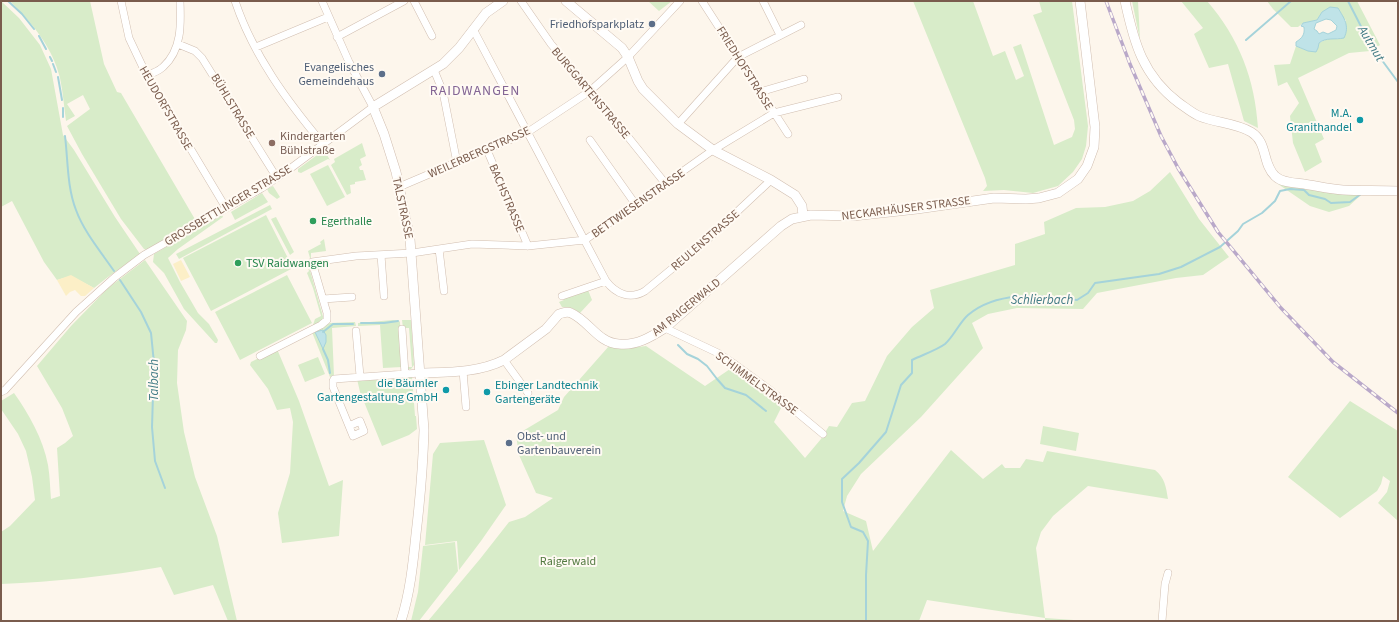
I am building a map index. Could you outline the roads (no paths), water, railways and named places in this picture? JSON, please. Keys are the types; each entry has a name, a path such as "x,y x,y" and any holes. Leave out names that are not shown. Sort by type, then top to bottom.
{"street":[{"name":"HEUDORFSTRASSE","path":"121,1 129,38 147,76 226,208"},
{"path":"147,76 165,66 173,55 178,44 180,1"},
{"name":"TALSTRASSE","path":"322,1 337,37 374,107 390,151 408,223 412,253 424,430 411,579 407,603 401,621"},
{"path":"337,37 404,1"},
{"path":"414,1 432,36"},
{"name":"GROSSBETTLINGER STRASSE","path":"1,392 6,390 76,312 115,277 144,255 262,188 292,168 322,144 374,107 434,70 459,48 492,4 503,1"},
{"name":"BURGGARTENSTRASSE","path":"521,1 551,44 665,183"},
{"path":"566,1 622,48 628,57 638,81 678,124 713,150 771,180 795,195 802,206 803,216"},
{"name":"WEILERBERGSTRASSE","path":"400,187 528,132 590,91 628,57 680,1"},
{"name":"FRIEDHOFSTRASSE","path":"702,1 788,134"},
{"path":"763,1 780,35"},
{"name":"NECKARHÄUSER STRASSE","path":"803,216 859,215 917,209 994,198 1039,198 1058,193 1078,179 1087,166 1094,147 1095,127 1080,1"},
{"path":"1125,1 1133,37 1142,61 1155,80 1170,97 1199,116 1242,128 1256,136 1263,146 1268,166 1280,180 1344,190 1398,191"},
{"path":"237,2 241,17 256,47 288,102 322,144"},
{"path":"256,47 328,17"},
{"path":"678,124 738,56 801,25"},
{"path":"473,29 606,281 562,296"},
{"name":"BÜHLSTRASSE","path":"178,44 195,51 202,58 277,178"},
{"path":"434,70 443,92 457,163"},
{"path":"760,92 804,79"},
{"name":"BETTWIESENSTRASSE","path":"323,299 312,262 356,256 412,253 472,244 528,246 585,240 713,150 774,113 838,97"},
{"path":"590,140 636,205"},
{"name":"BACHSTRASSE","path":"487,150 528,246"},
{"name":"REULENSTRASSE","path":"606,281 615,291 620,294 635,295 645,291 703,243 771,180"},
{"name":"AM RAIGERWALD","path":"420,373 463,371 483,368 504,360 540,334 559,314 563,312 570,312 601,338 610,342 619,344 636,343 665,328 781,226 792,219 803,216"},
{"path":"439,249 444,291"},
{"path":"382,255 384,296"},
{"path":"260,356 325,323 328,316 323,299 352,297"},
{"name":"SCHIMMELSTRASSE","path":"665,328 718,353 733,363 770,390 823,434"},
{"path":"402,329 406,374"},
{"path":"356,331 360,376"},
{"path":"504,360 528,393"},
{"path":"463,371 466,407"},
{"path":"349,426 333,387 333,381 336,378 420,373"},
{"path":"1162,621 1165,584 1168,573"}],"water":[{"path":"1330,7 1338,8 1346,26 1346,34 1344,38 1322,41 1319,43 1316,52 1308,51 1296,46 1296,42 1303,34 1304,27 1301,26 1303,23 1317,20 1322,12","holes":["1326,19 1331,20 1337,26 1336,30 1328,34 1323,32 1319,34 1314,29 1316,23"]},
{"path":"323,330 326,335 326,342 323,349 315,332"}],"waterway":[{"name":"Talbach","path":"8,1 22,14 34,29"},
{"path":"1246,40 1291,1"},
{"name":"Autmut","path":"1348,1 1370,44 1398,82"},
{"name":"Talbach","path":"39,36 46,49"},
{"name":"Talbach","path":"50,57 52,61"},
{"name":"Talbach","path":"53,64 56,72"},
{"name":"Talbach","path":"58,77 62,100"},
{"name":"Talbach","path":"63,108 63,117"},
{"name":"Talbach","path":"65,136 69,183 76,210 88,234 114,271"},
{"name":"Schlierbach","path":"866,621 868,541 863,532 851,527 842,502 842,479 859,463 886,432 901,385 912,373 912,360 945,344 968,315 992,301 1020,296 1077,300 1088,293 1095,283 1159,274 1181,267 1220,247 1238,231 1243,224 1262,213 1275,201 1280,191 1290,189 1304,190 1309,195 1325,199 1331,203 1350,202 1361,194"},
{"name":"Talbach","path":"120,280 141,312 151,333 154,363 152,427 155,461 165,488"},
{"path":"361,323 384,323 398,321"},
{"path":"323,332 333,324 353,324"},
{"path":"678,345 687,354 698,359 707,366 725,388 746,395 766,411"},
{"path":"323,349 328,360 330,373"}],"railway":[{"path":"1106,1 1130,64 1161,136 1178,168 1218,232 1281,308 1333,362 1398,413"}],"place":[{"name":"Friedhofsparkplatz","path":"652,24"},
{"name":"Evangelisches Gemeindehaus","path":"382,74"},
{"name":"M.A. Granithandel","path":"1360,120"},
{"name":"Kindergarten Bühlstraße","path":"272,143"},
{"name":"Egerthalle","path":"313,221"},
{"name":"TSV Raidwangen","path":"238,263"},
{"name":"die Bäumler Gartengestaltung GmbH","path":"446,390"},
{"name":"Ebinger Landtechnik Gartengeräte","path":"487,392"},
{"name":"Obst- und Gartenbauverein","path":"509,443"}],"district":[{"name":"RAIDWANGEN","path":"475,90"}],"park label":[{"name":"Raigerwald","path":"568,561"}]}
